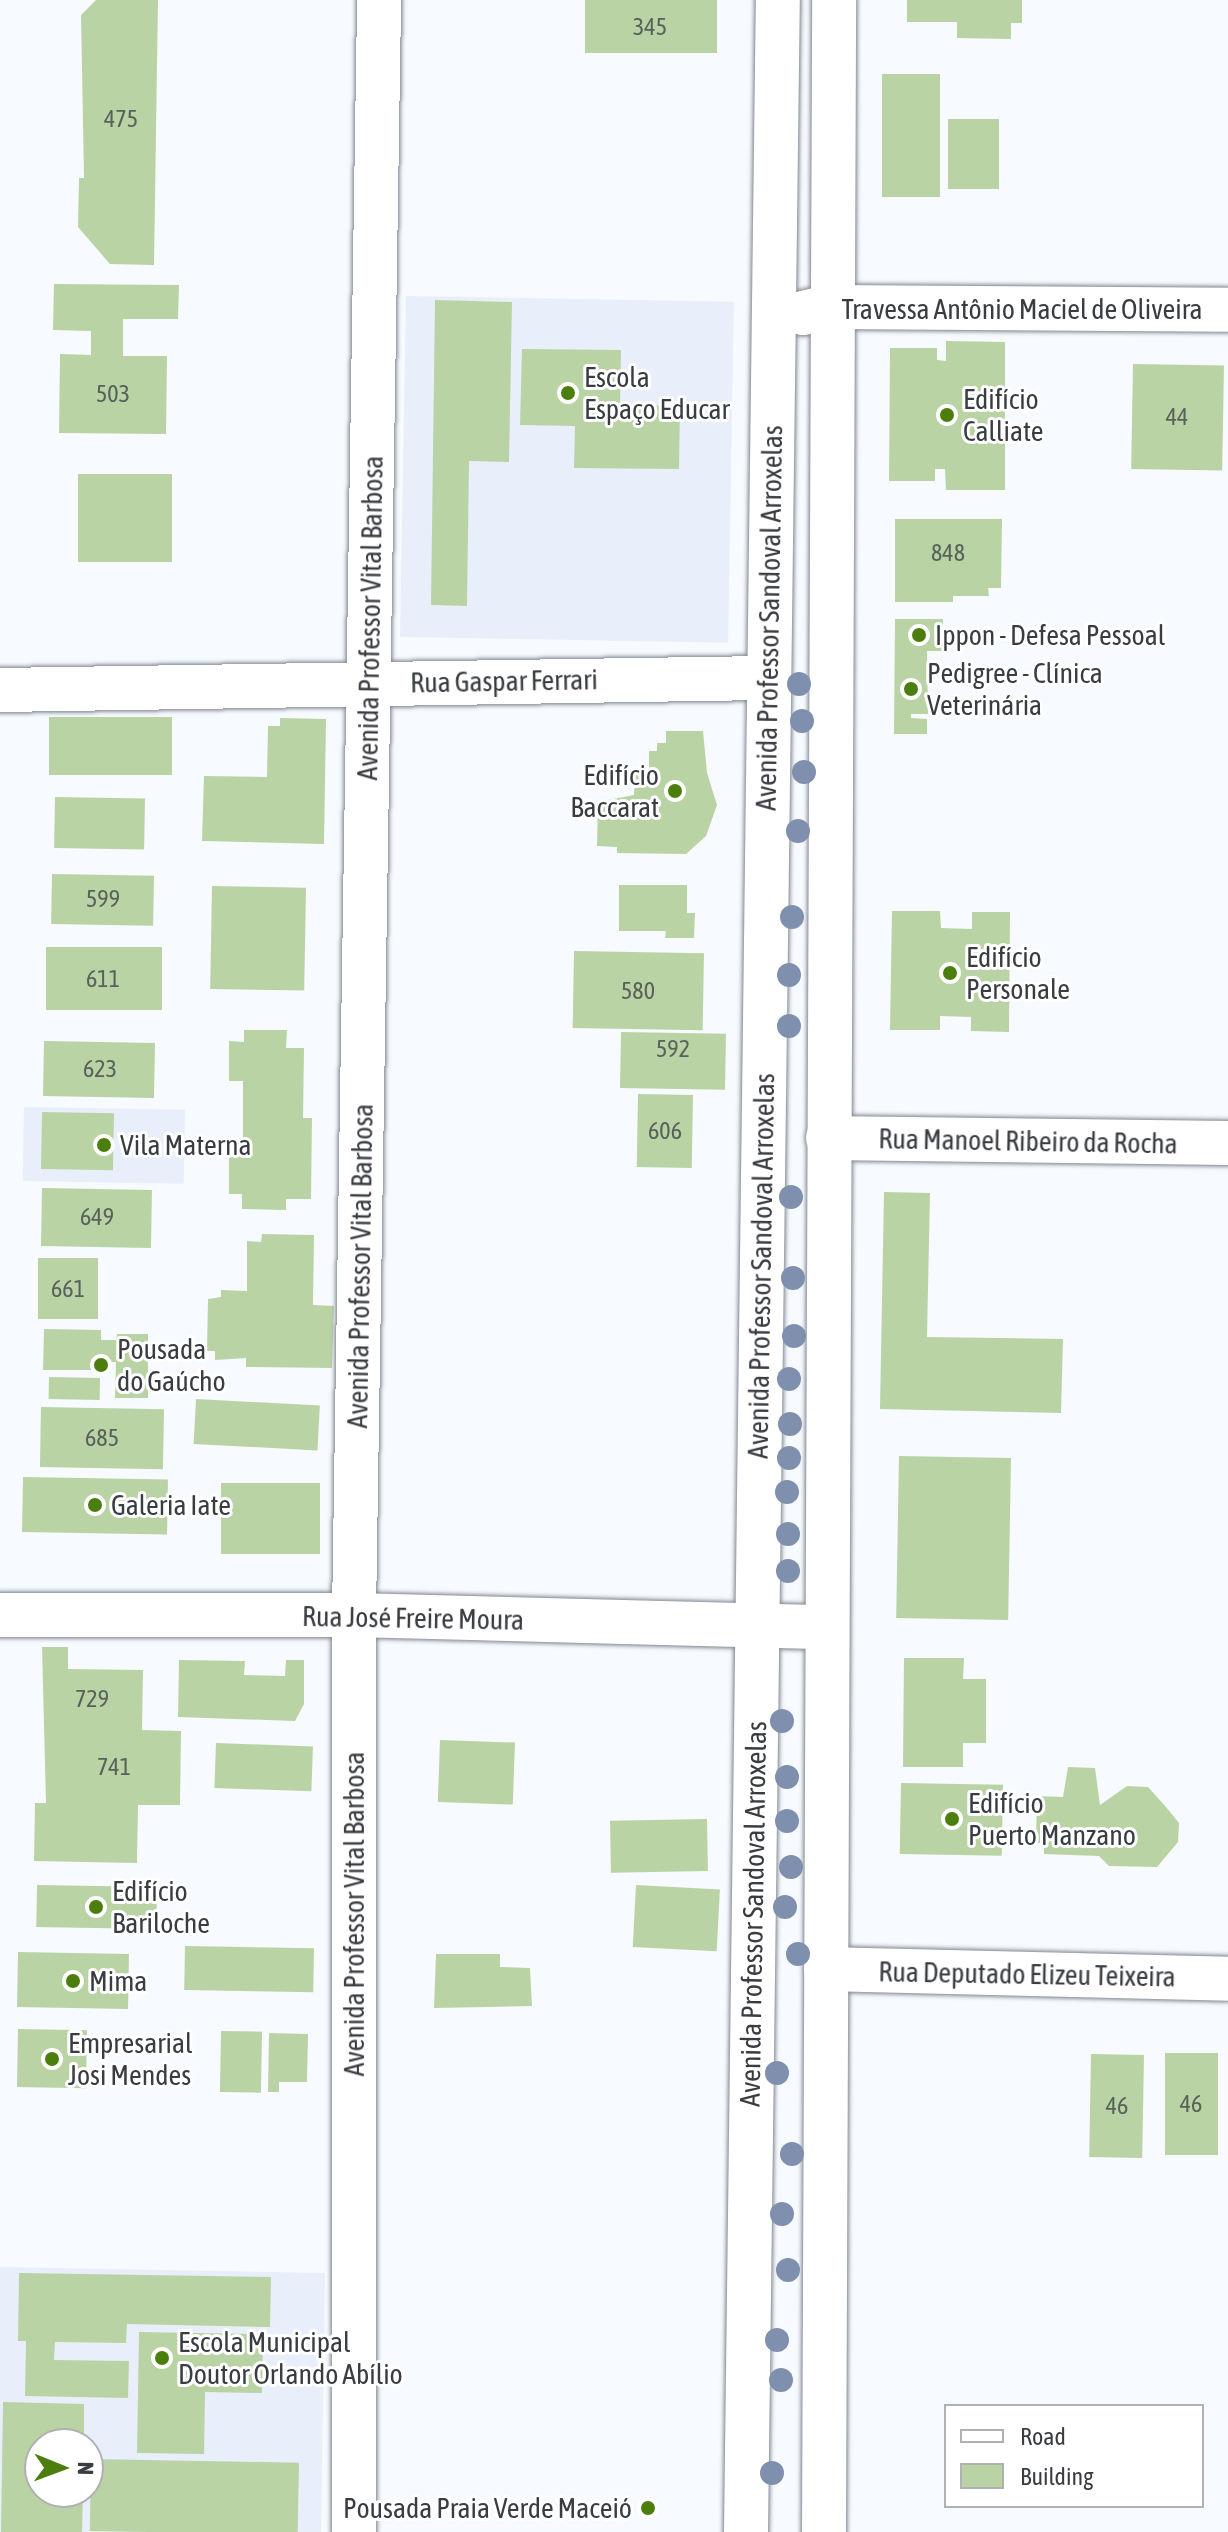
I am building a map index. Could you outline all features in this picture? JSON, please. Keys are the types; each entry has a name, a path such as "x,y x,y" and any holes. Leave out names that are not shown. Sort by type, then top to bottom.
{"street":[{"name":"Avenida Professor Vital Barbosa","path":"354,2532 354,1615 379,0"},
{"name":"Avenida Professor Sandoval Arroxelas","path":"746,2532 778,0"},
{"name":"Avenida Professor Sandoval Arroxelas","path":"824,2532 830,307 834,0"},
{"name":"Travessa Antônio Maciel de Oliveira","path":"773,330 799,315 830,307 1228,310"},
{"name":"Rua Gaspar Ferrari","path":"0,690 768,678"},
{"name":"Rua Manoel Ribeiro da Rocha","path":"828,1138 1228,1143"},
{"name":"Rua José Freire Moura","path":"0,1615 354,1615 826,1627"},
{"name":"Rua Deputado Elizeu Teixeira","path":"826,1969 1228,1979"}],"shaded area":[{"name":"Escola Espaço Educar","path":"406,296 734,302 728,643 400,637"},
{"name":"Vila Materna","path":"24,1107 185,1110 184,1184 23,1181"},
{"name":"Escola Municipal Doutor Orlando Abílio","path":"0,2267 325,2273 321,2532 0,2532"}],"building":[{"path":"96,0 158,0 154,265 110,264 78,227 79,178 84,178 81,15"},
{"path":"585,0 717,0 717,53 585,53"},
{"path":"907,0 1022,0 1022,23 1011,23 1011,39 957,38 957,22 907,22"},
{"path":"882,74 940,74 940,197 882,197"},
{"path":"948,119 999,119 999,189 948,189"},
{"path":"54,284 179,285 178,319 123,319 123,356 167,356 166,434 59,433 60,354 91,355 91,331 53,330"},
{"path":"435,300 512,302 509,462 469,461 467,606 431,605"},
{"name":"Edifício Calliate","path":"946,341 1005,342 1005,490 946,490 945,469 935,469 935,481 889,481 890,348 937,348 937,360 946,361"},
{"path":"522,349 621,350 620,405 680,406 679,469 574,468 575,426 520,425"},
{"path":"1133,364 1224,366 1222,471 1131,469"},
{"path":"78,474 172,474 172,562 78,562"},
{"path":"895,519 1002,519 1001,588 988,588 989,596 953,596 953,602 895,602"},
{"path":"895,619 943,619 942,651 927,651 928,714 911,714 911,718 927,719 927,734 894,734"},
{"path":"49,717 172,717 172,775 49,775"},
{"path":"280,718 326,719 324,844 202,841 204,776 267,777 268,726 280,726"},
{"name":"Edifício Baccarat","path":"666,731 703,731 707,773 717,805 706,836 686,854 617,853 617,847 597,846 598,802 634,795 635,774 649,774 649,751 657,751 657,743 666,743"},
{"path":"55,797 145,799 144,850 54,848"},
{"path":"52,874 154,876 153,926 51,924"},
{"path":"619,885 687,885 687,913 695,913 694,938 665,938 666,931 619,931"},
{"path":"212,886 306,888 304,991 210,989"},
{"name":"Edifício Personale","path":"892,911 940,911 941,928 972,929 972,912 1010,912 1009,1032 971,1031 971,1017 940,1016 940,1030 890,1030"},
{"path":"46,947 162,947 162,1010 46,1010"},
{"path":"574,951 704,953 703,1030 573,1028"},
{"path":"244,1030 287,1030 286,1048 304,1048 303,1118 312,1118 311,1199 286,1199 286,1210 242,1209 242,1194 229,1194 229,1156 243,1156 243,1081 229,1081 229,1041 244,1042"},
{"path":"621,1032 726,1034 725,1090 620,1088"},
{"path":"44,1041 155,1043 154,1098 43,1096"},
{"path":"638,1094 693,1095 692,1168 637,1167"},
{"path":"42,1112 114,1113 113,1170 41,1169"},
{"path":"42,1188 152,1190 151,1248 41,1246"},
{"path":"884,1192 930,1193 927,1337 1063,1339 1061,1413 880,1409"},
{"path":"262,1234 314,1235 313,1305 334,1306 332,1368 246,1367 246,1358 215,1360 215,1351 207,1351 208,1299 221,1297 221,1290 247,1291 247,1241 261,1242"},
{"path":"38,1258 98,1258 98,1319 38,1319"},
{"path":"44,1329 101,1330 101,1340 116,1340 117,1334 148,1334 148,1398 115,1398 116,1362 101,1362 100,1370 43,1370"},
{"path":"49,1377 100,1378 100,1400 49,1399"},
{"path":"196,1399 320,1405 317,1450 194,1444"},
{"path":"41,1407 164,1409 163,1469 40,1467"},
{"path":"899,1456 1011,1458 1008,1620 896,1618"},
{"name":"Galeria Iate","path":"23,1477 168,1480 167,1535 22,1532"},
{"path":"221,1483 320,1483 320,1554 221,1554"},
{"path":"42,1647 68,1647 68,1669 143,1670 142,1730 181,1731 180,1805 138,1805 137,1863 34,1861 35,1803 46,1803"},
{"path":"904,1658 964,1658 963,1679 986,1679 986,1743 963,1743 963,1767 903,1767"},
{"path":"179,1660 245,1661 244,1675 285,1676 286,1660 304,1660 304,1704 295,1721 178,1717"},
{"path":"440,1740 515,1743 513,1805 438,1802"},
{"path":"216,1743 313,1746 311,1791 214,1788"},
{"path":"1068,1767 1095,1768 1100,1805 1127,1786 1148,1787 1166,1807 1179,1823 1178,1842 1157,1867 1109,1866 1099,1856 1044,1854 1044,1843 1036,1843 1037,1796 1063,1797"},
{"name":"Edifício Puerto Manzano","path":"901,1783 1003,1785 1002,1856 900,1854"},
{"path":"707,1819 708,1871 611,1873 610,1821"},
{"name":"Edifício Bariloche","path":"37,1885 157,1887 156,1929 36,1927"},
{"path":"636,1885 720,1889 717,1951 633,1947"},
{"path":"185,1946 314,1948 313,1992 184,1990"},
{"name":"Mima","path":"18,1952 129,1954 128,2009 17,2007"},
{"path":"436,1954 500,1954 500,1967 530,1968 532,2006 434,2008"},
{"name":"Empresarial Josi Mendes","path":"18,2029 87,2030 86,2088 17,2087"},
{"path":"221,2031 262,2032 261,2093 220,2092"},
{"path":"269,2033 308,2034 307,2082 279,2082 279,2092 268,2092"},
{"path":"1165,2053 1218,2053 1218,2155 1165,2155"},
{"path":"1091,2054 1144,2055 1142,2158 1089,2157"},
{"path":"19,2273 271,2277 270,2327 127,2324 126,2343 55,2342 54,2360 129,2361 128,2398 25,2396 26,2341 18,2341"},
{"path":"139,2332 263,2334 262,2393 205,2392 204,2454 137,2453"},
{"path":"3,2402 84,2404 84,2428 24,2428 24,2508 83,2508 82,2532 1,2532"},
{"path":"104,2459 299,2463 298,2532 90,2531 90,2508 104,2508"}],"place":[{"name":"Escola Espaço Educar","path":"568,393"},
{"name":"Edifício Calliate","path":"947,415"},
{"name":"Ippon - Defesa Pessoal","path":"919,635"},
{"name":"Pedigree - Clínica Veterinária","path":"911,689"},
{"name":"Edifício Baccarat","path":"675,791"},
{"name":"Edifício Personale","path":"950,973"},
{"name":"Vila Materna","path":"104,1145"},
{"name":"Pousada do Gaúcho","path":"101,1365"},
{"name":"Galeria Iate","path":"95,1505"},
{"name":"Edifício Puerto Manzano","path":"952,1819"},
{"name":"Edifício Bariloche","path":"96,1907"},
{"name":"Mima","path":"73,1981"},
{"name":"Empresarial Josi Mendes","path":"52,2059"},
{"name":"Escola Municipal Doutor Orlando Abílio","path":"162,2358"},
{"name":"Pousada Praia Verde Maceió","path":"648,2508"}]}
